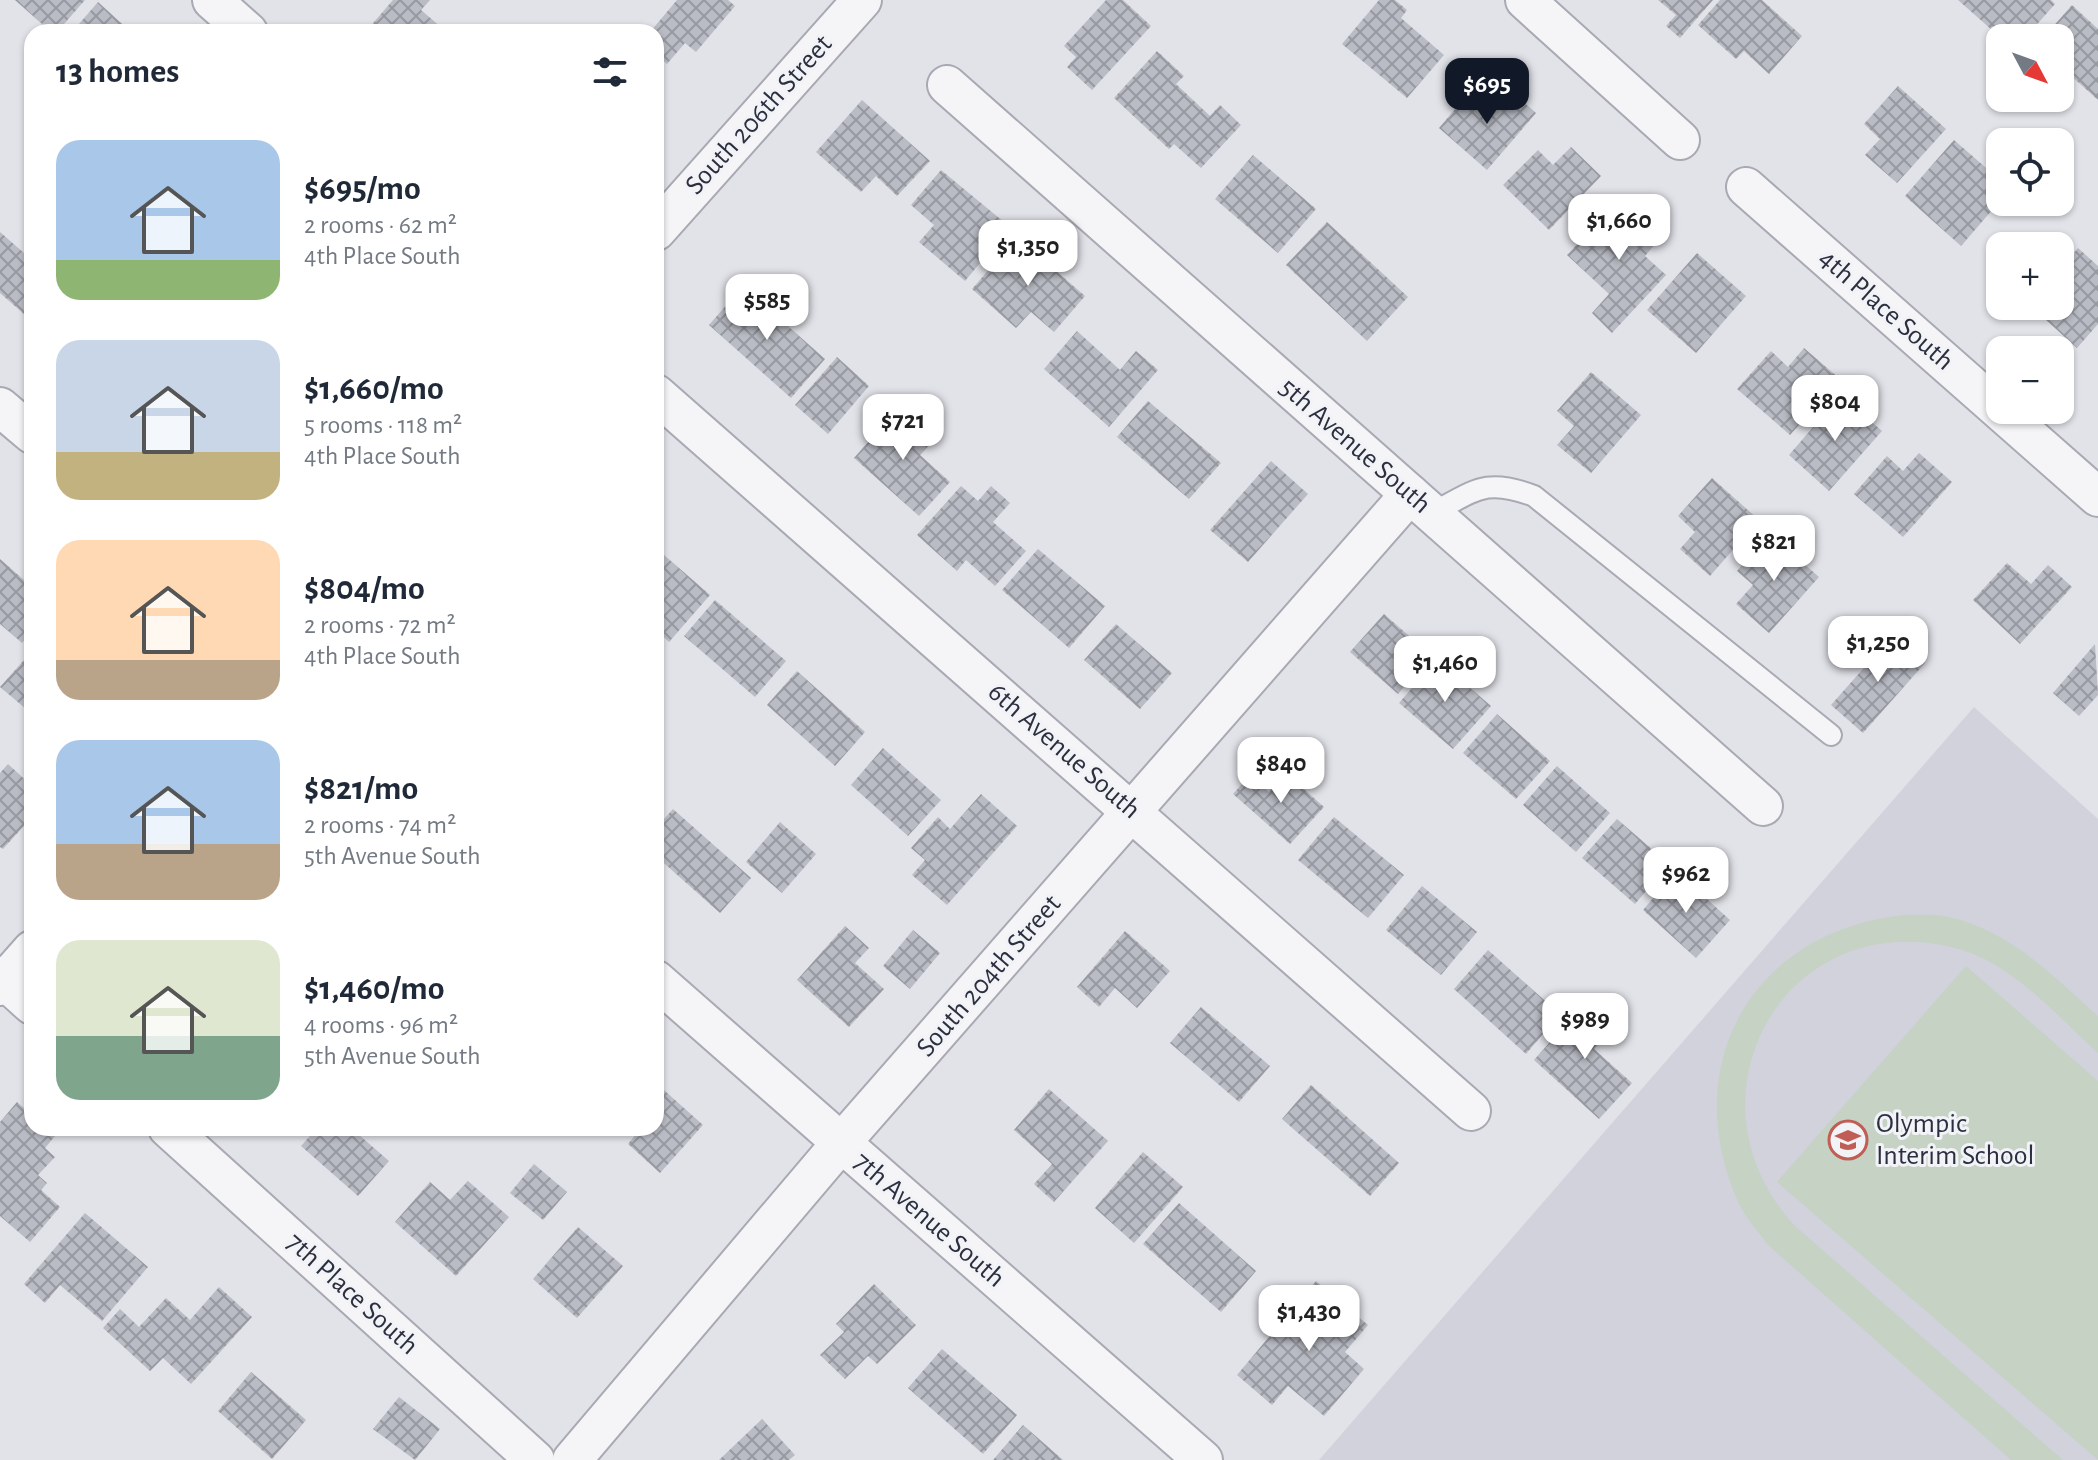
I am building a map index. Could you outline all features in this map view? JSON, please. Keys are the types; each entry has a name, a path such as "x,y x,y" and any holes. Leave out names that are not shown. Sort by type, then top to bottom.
{"street":[{"path":"212,0 239,24"},
{"name":"South 206th Street","path":"664,222 862,0"},
{"path":"1525,0 1680,140"},
{"name":"5th Avenue South","path":"947,85 1763,806"},
{"name":"4th Place South","path":"1746,187 2098,497"},
{"name":"6th Avenue South","path":"664,401 1471,1111"},
{"path":"0,407 24,427"},
{"name":"South 204th Street","path":"572,1460 841,1143 1134,812 1421,504"},
{"path":"9,987 24,963"},
{"name":"7th Avenue South","path":"664,987 1203,1460"},
{"name":"7th Place South","path":"177,1136 535,1460"}],"lane":[{"path":"1421,504 1487,486 1506,485 1534,496 1831,735"}],"shaded area":[{"name":"Olympic Interim School","path":"1974,707 2098,819 2098,1460 1319,1460"}],"green space":[{"path":"1904,915 1943,916 1970,923 2029,956 2098,1016 2098,1053 2030,990 1993,964 1972,954 1951,947 1891,943 1839,956 1797,985 1766,1024 1748,1072 1746,1123 1761,1176 1795,1226 2063,1460 2011,1460 1767,1244 1739,1204 1722,1152 1717,1102 1724,1055 1741,1013 1769,977 1806,947 1851,926"},
{"path":"1966,966 2098,1081 2098,1460 1777,1182"}],"building":[{"path":"15,0 85,0 64,24 42,24"},
{"path":"393,0 430,0 421,10 437,24 372,24"},
{"path":"677,0 728,0 735,6 696,52 685,43 667,64 664,61 664,24 657,24"},
{"path":"1106,0 1123,0 1151,26 1092,90 1067,67 1076,57 1064,46"},
{"path":"1379,0 1395,0 1407,10 1401,18 1444,55 1407,98 1342,44"},
{"path":"1658,0 1713,0 1680,38 1666,26 1676,15"},
{"path":"1720,0 1762,0 1802,36 1769,74 1744,51 1736,59 1698,25"},
{"path":"1958,0 2051,0 2055,4 2037,24 1986,25"},
{"path":"98,2 122,24 79,24"},
{"path":"2072,5 2098,29 2098,100 2074,79 2074,24 2055,24"},
{"path":"1157,51 1184,76 1176,84 1210,116 1220,105 1241,125 1201,168 1174,144 1169,149 1114,98"},
{"path":"1898,86 1946,129 1897,183 1865,155 1880,139 1864,124"},
{"path":"1471,90 1495,111 1512,92 1536,113 1487,170 1439,128"},
{"path":"862,100 930,161 897,196 876,176 861,192 816,152"},
{"path":"1954,140 1986,168 1987,216 1961,246 1905,196"},
{"path":"1571,147 1601,176 1549,230 1503,185 1538,150 1553,165"},
{"path":"1253,155 1316,209 1278,253 1215,199"},
{"path":"941,170 1010,227 965,281 919,242 934,225 911,205"},
{"path":"1621,198 1662,236 1645,256 1666,275 1612,333 1592,313 1609,294 1567,255"},
{"path":"1327,222 1408,297 1367,341 1286,265"},
{"path":"0,232 24,253 24,314 0,293"},
{"path":"1017,237 1085,296 1054,332 1031,312 1016,328 972,289"},
{"path":"2078,248 2098,266 2098,324 2077,348 2074,336 2064,336 2046,320 2074,320 2074,253"},
{"path":"1697,253 1746,296 1696,353 1647,310"},
{"path":"743,286 825,359 791,398 709,325"},
{"path":"1077,331 1120,370 1136,351 1158,370 1109,427 1044,369"},
{"path":"1804,348 1840,379 1790,435 1737,389 1771,351 1788,367"},
{"path":"837,357 869,386 828,434 795,405"},
{"path":"1591,372 1641,415 1591,473 1557,445 1574,426 1557,411"},
{"path":"1841,395 1882,431 1829,491 1789,455"},
{"path":"1148,401 1221,463 1189,499 1117,437"},
{"path":"899,407 934,440 920,455 950,482 919,516 854,458"},
{"path":"1919,453 1952,482 1903,537 1854,494 1887,456 1903,471"},
{"path":"1271,461 1308,494 1248,562 1210,530"},
{"path":"1712,478 1759,520 1710,576 1680,549 1695,532 1678,516"},
{"path":"961,486 978,501 991,486 1010,503 993,522 1026,551 995,586 966,560 957,571 917,535"},
{"path":"1769,533 1819,577 1769,633 1736,604 1753,585 1737,571"},
{"path":"1038,549 1105,606 1069,648 1002,590"},
{"path":"664,555 710,595 669,642 664,637"},
{"path":"0,559 24,580 24,641 22,643 0,624"},
{"path":"2007,563 2031,584 2048,565 2072,587 2020,644 1973,600"},
{"path":"715,600 786,661 755,697 684,636"},
{"path":"1384,614 1431,655 1398,694 1350,652"},
{"path":"1116,624 1172,673 1140,709 1084,660"},
{"path":"1893,635 1925,663 1863,733 1831,705"},
{"path":"2095,644 2098,695 2079,716 2053,693"},
{"path":"1437,659 1491,706 1453,749 1399,703"},
{"path":"24,660 24,707 0,687"},
{"path":"797,671 865,732 835,766 767,705"},
{"path":"1497,714 1550,761 1516,799 1463,753"},
{"path":"883,748 941,800 908,836 851,785"},
{"path":"8,764 24,779 24,826 3,849 0,847 0,773"},
{"path":"1557,766 1610,813 1576,852 1523,805"},
{"path":"1286,773 1324,807 1290,844 1233,794 1250,775 1269,792"},
{"path":"981,794 1017,826 947,905 912,875 925,860 911,848 938,817 950,829"},
{"path":"673,809 751,878 720,913 664,863 664,819"},
{"path":"1334,817 1404,875 1368,918 1298,860"},
{"path":"1617,819 1669,864 1635,904 1582,858"},
{"path":"780,822 816,854 782,893 746,862"},
{"path":"1676,871 1730,920 1696,958 1643,910"},
{"path":"1422,886 1477,932 1441,975 1386,930"},
{"path":"845,926 869,948 855,963 884,989 849,1027 797,980"},
{"path":"913,930 940,953 910,989 883,966"},
{"path":"1125,931 1170,971 1137,1008 1115,988 1099,1007 1077,987"},
{"path":"1488,950 1560,1014 1526,1054 1454,989"},
{"path":"1588,999 1616,1025 1594,1049 1632,1083 1599,1119 1534,1060"},
{"path":"1201,1007 1270,1066 1239,1102 1170,1043"},
{"path":"1311,1085 1399,1163 1370,1196 1282,1119"},
{"path":"1049,1089 1108,1141 1054,1202 1034,1184 1052,1164 1014,1130"},
{"path":"664,1090 703,1125 660,1173 628,1144 634,1136 664,1136"},
{"path":"17,1102 24,1108 24,1136 55,1136 45,1148 55,1157 38,1175 47,1183 41,1190 60,1207 30,1242 0,1216 0,1122"},
{"path":"310,1136 360,1136 389,1161 358,1196 301,1146"},
{"path":"1143,1152 1183,1187 1134,1243 1095,1208"},
{"path":"534,1164 567,1192 543,1220 510,1193"},
{"path":"468,1181 509,1217 456,1276 395,1222 430,1182 450,1200"},
{"path":"1179,1203 1256,1271 1221,1312 1143,1244"},
{"path":"85,1213 148,1267 102,1321 60,1285 45,1303 24,1284"},
{"path":"578,1227 623,1266 577,1318 533,1279"},
{"path":"1316,1281 1368,1325 1345,1352 1364,1369 1324,1416 1288,1386 1272,1405 1237,1375"},
{"path":"874,1284 916,1325 877,1364 868,1356 845,1379 820,1355 844,1332 836,1324"},
{"path":"219,1287 252,1317 191,1384 163,1358 150,1371 103,1328 120,1309 139,1327 166,1298 190,1320"},
{"path":"942,1349 1017,1415 983,1454 908,1388"},
{"path":"251,1372 306,1420 272,1459 218,1411"},
{"path":"399,1397 440,1429 415,1460 373,1429"},
{"path":"762,1419 795,1455 789,1460 719,1460"},
{"path":"1023,1425 1063,1460 993,1460"}],"place":[{"name":"Olympic Interim School","path":"1848,1140"}]}
